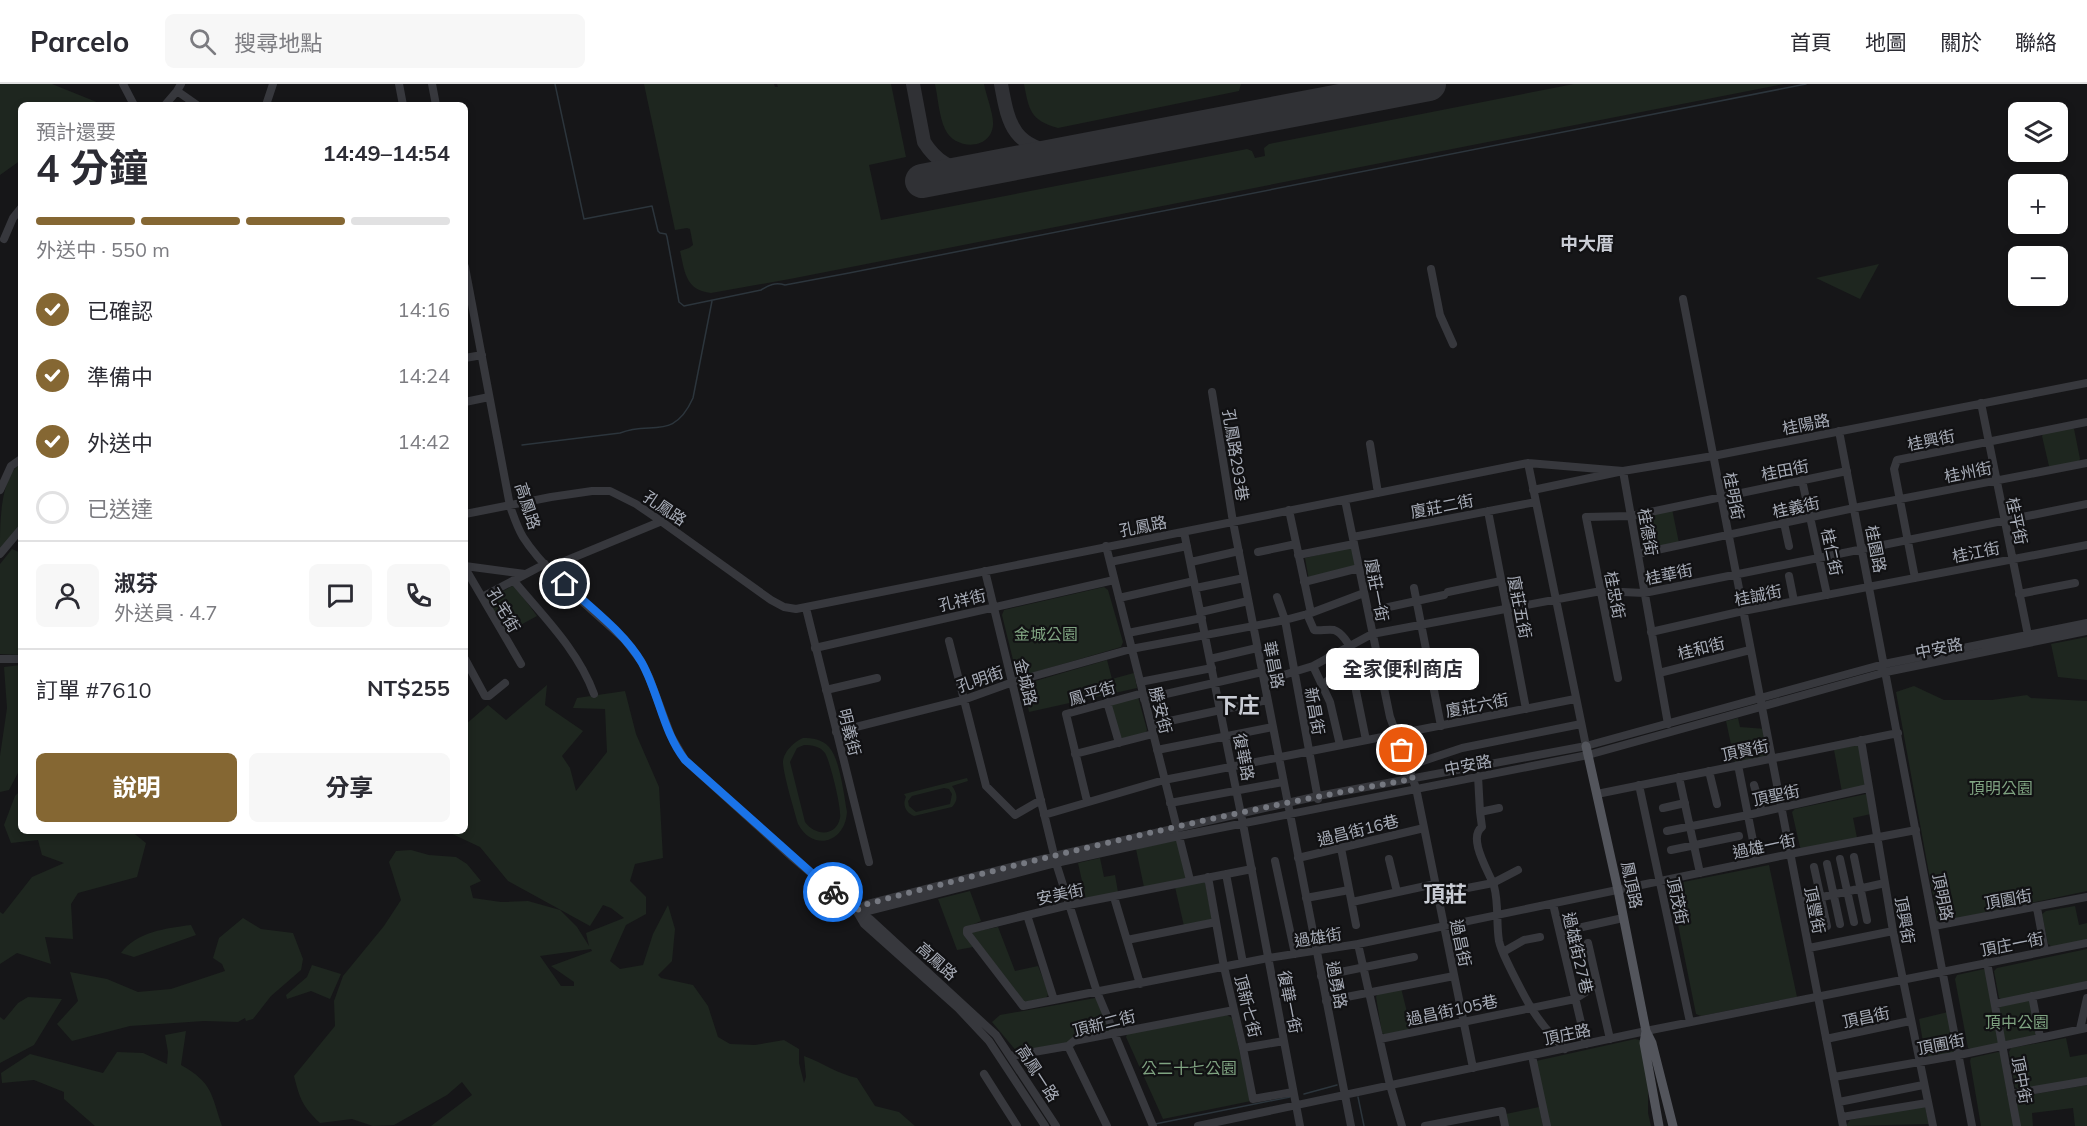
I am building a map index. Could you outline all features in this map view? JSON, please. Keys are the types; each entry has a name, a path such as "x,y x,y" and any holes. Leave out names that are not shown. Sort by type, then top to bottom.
{"main road":[{"name":"鳳頂路","path":"1587,751 1646,1031 1652,1043 1673,1126"},
{"name":"鳳頂路","path":"1646,1031 1644,1043 1659,1126"}],"street":[{"path":"123,84 132,102"},
{"path":"267,102 273,84"},
{"path":"399,84 402,102"},
{"path":"432,84 435,102"},
{"path":"167,102 179,88 194,102"},
{"path":"4,238 18,212"},
{"path":"1431,269 1440,315 1453,344"},
{"name":"高鳳路","path":"468,283 510,506 522,535 547,566 633,650 649,677 671,736 685,760 793,858 856,911 870,919 996,1035"},
{"name":"桂明街","path":"1683,299 1761,702"},
{"path":"468,357 482,355"},
{"name":"桂陽路","path":"1528,463 1623,471 1713,456 2087,383"},
{"name":"孔鳳路293巷","path":"1212,392 1233,522"},
{"path":"468,401 489,397"},
{"name":"桂平街","path":"1981,403 2003,521 2029,640"},
{"name":"桂興街","path":"1915,578 1894,469 1897,460 2087,422"},
{"name":"桂園路","path":"1839,431 1885,668"},
{"path":"1370,444 1378,493"},
{"path":"0,490 11,466 18,461"},
{"path":"1528,463 1587,751"},
{"name":"孔鳳路","path":"468,513 551,497 602,490 622,496 662,521 771,600 790,609 806,608 1528,463"},
{"name":"桂州街","path":"1854,508 2087,463"},
{"path":"1533,490 1623,471"},
{"name":"桂德街","path":"1623,471 1668,724"},
{"name":"桂田街","path":"1586,517 1631,516 1847,471"},
{"name":"桂仁街","path":"1802,480 1827,595"},
{"name":"廈莊一街","path":"1345,500 1382,683 1395,734 1416,788"},
{"name":"廈莊二街","path":"1298,555 1354,540 1536,502"},
{"name":"桂華街","path":"1264,681 1313,666 1372,634 1601,591 1644,593 2087,504"},
{"name":"桂義街","path":"1638,554 1854,508"},
{"path":"1289,510 1314,630 1333,630 1340,634 1374,680 1382,683 1464,667"},
{"name":"廈莊五街","path":"1488,511 1526,709"},
{"name":"桂忠街","path":"1586,517 1618,678"},
{"path":"482,597 526,574 662,521"},
{"name":"華昌路","path":"1233,522 1289,814"},
{"path":"1784,523 1789,546"},
{"name":"復華路","path":"1184,532 1261,917"},
{"path":"0,554 18,533"},
{"path":"1258,552 1296,544"},
{"name":"桂江街","path":"1870,587 2087,545"},
{"name":"勝安街","path":"1106,546 1190,880"},
{"path":"1110,562 1187,546"},
{"path":"1191,562 1239,551"},
{"name":"孔宅街","path":"468,567 526,574"},
{"path":"1304,582 1359,568"},
{"name":"金城路","path":"985,571 1055,859 1097,992 1152,1124"},
{"name":"孔宅街","path":"468,572 520,664"},
{"path":"1790,576 1794,601"},
{"path":"1119,598 1244,578"},
{"name":"孔祥街","path":"815,648 1114,580"},
{"name":"孔宅街","path":"514,581 577,658 594,694"},
{"path":"1384,608 1501,581"},
{"path":"2019,594 2075,583"},
{"name":"桂誠街","path":"1651,632 1743,611 1870,587"},
{"path":"1414,588 1441,726"},
{"path":"1253,626 1309,614 1364,593"},
{"name":"新昌街","path":"1277,597 1285,620 1320,807"},
{"path":"1128,633 1248,602"},
{"name":"明義街","path":"806,608 869,862"},
{"name":"中安路","path":"2029,640 2087,623"},
{"name":"孔明街","path":"836,732 963,700 1013,682 1131,649 1253,626"},
{"name":"中安路","path":"1178,832 1243,824 1478,776 1587,751 1885,668 2087,631"},
{"path":"949,641 986,786 1015,815 1041,800"},
{"path":"1210,659 1257,648"},
{"name":"桂和街","path":"1659,673 1750,650"},
{"path":"0,659 18,659"},
{"path":"1323,684 1357,660"},
{"path":"468,665 485,696 489,696 505,683"},
{"name":"新昌街","path":"1313,666 1330,702 1340,745"},
{"path":"1140,682 1212,668"},
{"name":"頂明路","path":"1885,668 1972,1126"},
{"name":"鳳平街","path":"1087,801 1065,714 1107,702 1262,672"},
{"path":"826,690 877,678"},
{"path":"1356,691 1366,740"},
{"path":"1151,725 1267,699"},
{"name":"廈莊六街","path":"1044,815 1164,780 1575,699"},
{"path":"1107,702 1119,743"},
{"name":"中安路","path":"856,911 869,911 1055,859 1178,832 1241,813 1318,796 1587,751 1668,724 1761,702"},
{"name":"頂豐街","path":"1761,702 1842,1122"},
{"path":"1408,766 1462,748 1581,724"},
{"path":"1157,750 1273,727"},
{"name":"頂賢街","path":"1597,794 1898,733"},
{"path":"1075,754 1153,734"},
{"name":"頂興街","path":"1861,740 1893,931 1918,1062 1933,1126"},
{"path":"1738,765 1757,861"},
{"path":"1709,771 1717,804"},
{"path":"1478,776 1482,827 1478,830 1477,835 1480,854 1493,883 1498,916 1498,938 1529,1008 1546,1031 1565,1049"},
{"path":"1679,777 1700,873"},
{"path":"1170,803 1283,782"},
{"path":"1754,784 1762,812"},
{"name":"頂茂街","path":"1639,786 1689,1022"},
{"name":"過昌街","path":"1416,788 1473,1068"},
{"name":"頂聖街","path":"1667,831 1868,788"},
{"path":"1663,808 1685,803"},
{"path":"1480,812 1499,808"},
{"name":"過勇路","path":"1289,814 1351,1126"},
{"name":"過昌街16巷","path":"1298,858 1424,828"},
{"name":"過雄一街","path":"1618,890 1916,830"},
{"path":"1671,850 1739,836"},
{"path":"1341,848 1356,925"},
{"path":"1854,857 1867,921"},
{"path":"1389,859 1397,892"},
{"path":"1840,859 1854,922"},
{"path":"1275,861 1295,954"},
{"path":"1827,864 1840,924"},
{"path":"1814,867 1827,926"},
{"name":"安美街","path":"1023,1006 967,930 1069,905 1252,869"},
{"path":"1457,890 1493,883 1518,870"},
{"path":"1226,874 1243,963"},
{"name":"頂新七街","path":"1208,877 1224,967 1243,1048 1284,1041"},
{"path":"1800,902 1885,883"},
{"path":"1352,902 1436,884"},
{"path":"1306,898 1349,890"},
{"name":"過雄街","path":"1023,1006 1268,958 1358,945 1618,890"},
{"path":"1114,897 1140,984"},
{"name":"頂園街","path":"1934,926 2087,897"},
{"name":"過雄街27巷","path":"1553,904 1586,1044"},
{"path":"2037,908 2045,951"},
{"name":"高鳳路","path":"856,911 864,924 958,1008 989,1041"},
{"path":"1027,915 1054,1000"},
{"name":"復華一街","path":"1261,917 1300,1126"},
{"path":"1560,932 1623,918"},
{"path":"1127,940 1216,922"},
{"path":"1809,948 1893,931"},
{"path":"1503,952 1524,940 1540,937"},
{"path":"1588,943 1610,1039"},
{"name":"頂庄一街","path":"1943,971 2087,943"},
{"path":"1358,945 1401,1126"},
{"path":"1321,976 1414,957"},
{"name":"頂中街","path":"1987,962 2017,1126"},
{"name":"頂庄路","path":"1204,1125 1689,1022 1943,971"},
{"path":"1326,1001 1454,976"},
{"path":"1575,999 1597,985"},
{"path":"1995,1004 2087,985"},
{"path":"2032,996 2040,1037"},
{"path":"2084,1029 2087,998"},
{"name":"過昌街105巷","path":"1380,1039 1575,999"},
{"name":"頂新二街","path":"1107,1126 1068,1046 1074,1041 1114,1032 1234,1010"},
{"name":"頂昌街","path":"1826,1039 1911,1021"},
{"name":"頂圃街","path":"1834,1077 1959,1055 2084,1029"},
{"name":"高鳳一路","path":"996,1035 1056,1126"},
{"name":"高鳳一路","path":"989,1041 1045,1126"},
{"path":"1011,1056 1068,1046"},
{"path":"1243,1048 1253,1099 1293,1092"},
{"path":"1532,1056 1547,1126"},
{"path":"984,1074 1017,1126"},
{"path":"2011,1094 2087,1081"},
{"path":"1839,1102 1923,1085"},
{"path":"1842,1122 1927,1103"},
{"path":"1425,1126 1502,1111 1505,1126"}],"green space":[{"path":"0,84 52,84 97,102 18,102 18,162 0,175"},
{"path":"644,84 774,84 778,87 777,84 891,84 906,157 869,165 881,220 1247,149 1252,151 1255,158 1265,156 1264,148 1269,144 1574,84 1784,84 711,293 696,288 685,273 680,251 693,245 690,229 675,230"},
{"path":"935,84 984,84 993,121 991,133 986,140 972,145 956,141 950,136 941,118"},
{"path":"1024,84 1241,84 1239,91 1058,128 1042,121 1032,113"},
{"path":"1879,264 1860,299 1816,278"},
{"path":"2072,428 2080,459 2078,462 2049,466 2042,436 2044,433"},
{"path":"18,466 18,529 0,550 1,514 5,490"},
{"path":"1672,509 1679,543 1649,549 1643,546 1637,519 1639,516"},
{"path":"1353,547 1358,569 1309,580 1305,558"},
{"path":"12,549 18,552 18,655 0,654 0,564"},
{"path":"514,585 537,616 504,634 485,601"},
{"name":"金城公園","path":"1104,587 1108,590 1123,642 1121,647 1022,676 1016,672 1002,615 1004,610"},
{"path":"2087,637 2087,680 2058,677 2051,644"},
{"path":"1107,660 1112,679 1134,673 1137,688 1029,712 1025,684"},
{"path":"18,665 18,773 9,790 0,792 0,756 7,708 4,667"},
{"path":"547,685 545,705 583,731 562,756 570,768 576,791 607,752 605,709 573,708 577,698 625,691 636,734 659,787 663,858 635,864 630,881 646,897 646,914 626,925 610,961 620,969 643,965 653,934 668,905 675,929 672,961 658,975 661,978 693,985 708,1006 718,1037 730,1044 755,1045 784,1040 799,1049 799,1063 804,1083 806,1077 804,1056 857,1078 875,1106 899,1112 915,1126 431,1126 472,1095 462,1082 447,1095 394,1125 373,1126 352,1119 320,1123 302,1102 294,1076 335,1026 334,1001 343,976 384,926 401,900 389,862 396,851 411,850 429,855 456,857 467,864 481,881 470,886 473,898 501,902 528,901 560,910 577,927 589,946 586,933 624,918 603,905 590,926 508,881 480,847 452,834 468,834 468,722 488,705 506,720","holes":["591,949 592,951 551,966 574,982 574,986 561,986 540,956"]},
{"name":"頂明公園","path":"1914,686 1944,700 1992,700 2027,695 2031,698 2087,701 2087,891 1938,923 1896,692"},
{"path":"1138,697 1147,730 1145,734 1122,740 1110,705"},
{"path":"1738,718 1740,727 1766,729 1771,757 1735,763 1726,721"},
{"path":"803,738 826,744 833,753 839,769 847,812 841,831 835,837 827,840 820,841 812,838 804,833 798,824 784,769 785,755","holes":["804,745 816,746 825,753 827,758 840,818 838,824 830,831 819,832 805,822 790,762 797,748"]},
{"path":"1857,745 1865,785 1842,792 1834,750"},
{"path":"967,778 968,781 952,786 956,802 952,807 914,816 906,808 904,794","holes":["944,788 949,789 952,794 950,804 916,812 909,806 908,801 912,796"]},
{"path":"18,793 18,834 135,834 146,843 137,877 78,893 71,904 73,939 45,937 51,964 17,953 0,964 0,912 3,914 32,877 64,863 42,855 38,840 11,843 4,825"},
{"path":"1866,794 1871,814 1853,818 1857,838 1801,849 1792,812 1795,809"},
{"path":"1178,840 1187,878 1144,887 1136,849"},
{"path":"1100,858 1104,877 1115,875 1118,892 1086,899 1078,863"},
{"path":"1769,865 1797,997 1701,1016 1696,1014 1671,890 1673,884"},
{"path":"1205,882 1212,919 1184,926 1175,887"},
{"path":"970,891 981,921 963,929 973,947 957,950 938,899"},
{"path":"2075,906 2079,925 2087,923 2087,940 2052,947 2048,944 2042,914 2046,911"},
{"path":"243,918 261,929 293,933 303,959 301,970 271,996 253,1019 246,1021 245,1018 238,1022 204,1021 130,1026 72,1041 57,1024 78,1001 70,972 107,979 138,992 171,989 225,971 222,964 213,958 219,938"},
{"path":"191,925 196,935 134,957 121,953 135,940 153,932"},
{"path":"998,927 1015,971 1038,966 1049,993 1046,998 1024,1002 973,937 972,932"},
{"path":"2087,949 2087,981 2085,983 2003,1000 1999,998 1994,971 1997,968"},
{"path":"312,965 341,974 330,999 311,991 287,999 286,995 307,977"},
{"path":"1984,969 1987,973 1999,1041 1997,1045 1973,1050 1968,1048 1955,979 1957,975"},
{"path":"1401,988 1411,1028 1386,1035 1382,1033 1376,997 1378,993"},
{"path":"28,997 62,999 34,1045 0,1063 0,1017 4,1020 18,1003"},
{"path":"1095,998 1100,1000 1110,1031 1067,1045 1018,1053 992,1022 1000,1015"},
{"name":"頂中公園","path":"2027,1000 2030,1002 2036,1034 2005,1042 1998,1011 2000,1006"},
{"path":"1948,1012 1956,1050 1954,1053 1930,1057 1925,1053 1919,1019"},
{"name":"公二十七公園","path":"1227,1015 1232,1018 1251,1101 1163,1119 1126,1037 1127,1034"},
{"path":"186,1031 181,1065 205,1084 213,1097 222,1126 95,1126 64,1099 64,1092 34,1080 2,1083 1,1073 30,1054 103,1073 117,1052 143,1053 167,1064 168,1052 165,1035"},
{"path":"2066,1038 2070,1057 2087,1054 2087,1079 2019,1090 2015,1087 2009,1052 2011,1048"},
{"path":"1635,1039 1640,1040 1648,1082 1648,1113 1651,1126 1548,1126 1536,1061"},
{"path":"2002,1053 2015,1126 1981,1126 1970,1061 1971,1058"},
{"path":"2087,1085 2087,1126 2075,1126 2073,1108 2032,1113 2033,1126 2020,1126 2014,1099 2017,1097"},
{"path":"1922,1105 1925,1107 1929,1124 1846,1126 1850,1120"},
{"path":"1539,1107 1543,1126 1508,1126 1506,1114"}],"waterway":[{"path":"555,84 584,219 652,206 658,231 666,234 667,237 679,302 684,306 761,290 772,285 785,285 849,273 1806,84"},
{"path":"522,445 661,427 678,420 693,398 712,301"},
{"path":"1304,1094 1337,1085"},
{"path":"1155,1124 1290,1097"},
{"path":"1358,1097 1364,1126"}],"taxiway":[{"path":"913,84 924,142 944,163 956,169 971,172"},
{"path":"1001,84 1007,113 1017,133 1033,146 1062,155"},
{"path":"1361,97 1378,84"}],"runway":[{"path":"922,181 1429,84"}],"way so far":[{"path":"833,892 856,911 867,904 1054,856 1318,796 1413,779 1402,750"}],"place":[{"name":"全家便利商店","path":"1402,750"}],"district":[{"name":"中大厝","path":"1587,243"},
{"name":"下庄","path":"1238,705"},
{"name":"頂莊","path":"1445,894"}],"route":[{"path":"565,584 625,640 641,661 671,736 685,760 833,892"}]}
